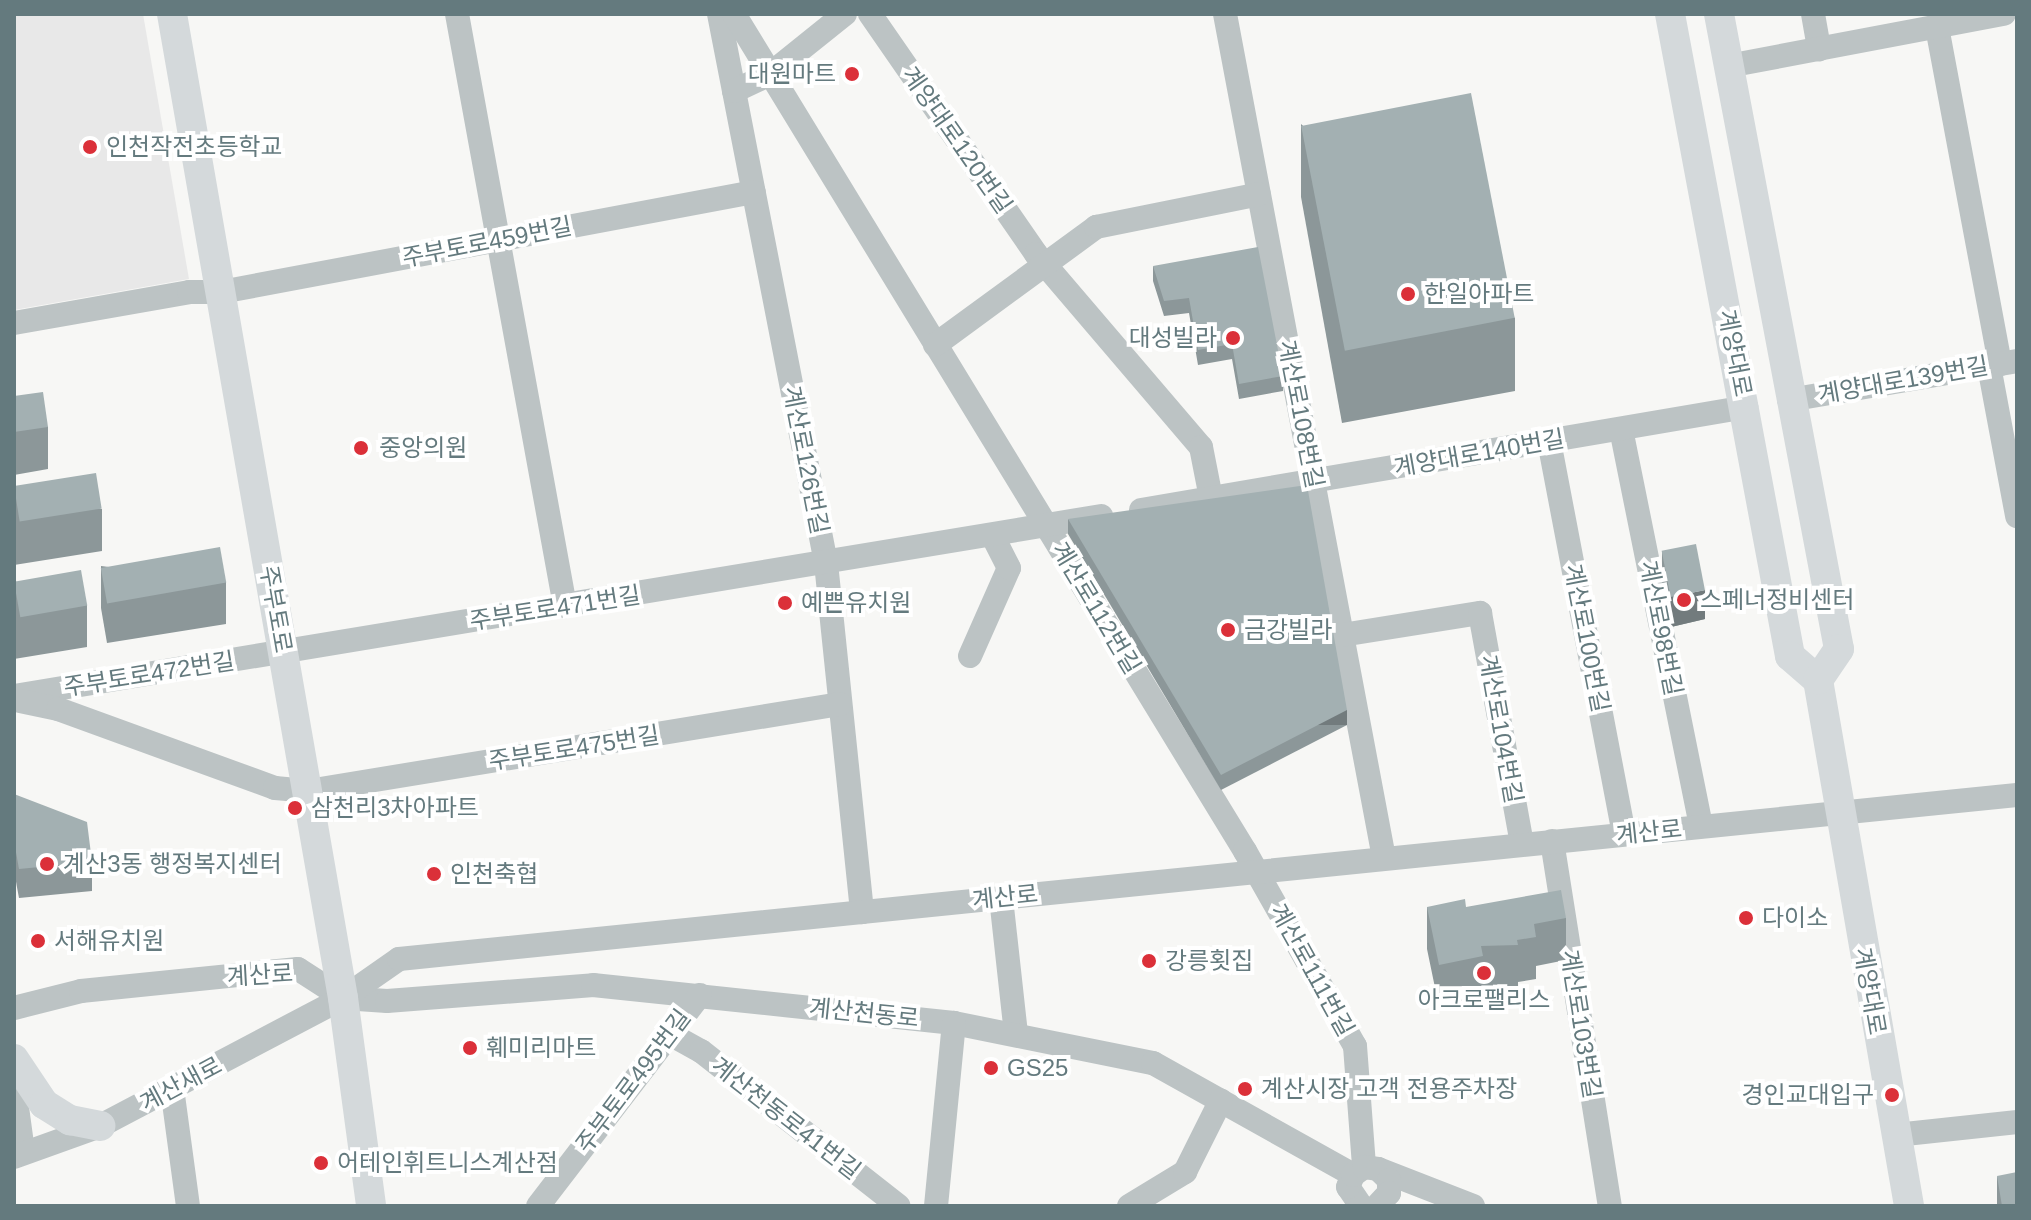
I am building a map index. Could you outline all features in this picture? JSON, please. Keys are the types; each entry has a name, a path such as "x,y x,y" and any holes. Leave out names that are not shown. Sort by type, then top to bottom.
{"main road":[{"name":"주부토로","path":"172,14 343,998 371,1206"},
{"name":"계양대로","path":"1670,14 1746,407 1790,656 1818,680 1909,1206"},
{"name":"계양대로","path":"1719,14 1789,400 1839,649 1818,680"},
{"path":"14,1059 44,1104 70,1120 100,1126"}],"street":[{"path":"457,14 565,606"},
{"name":"계산로126번길","path":"719,14 826,563 862,912"},
{"name":"계산로112번길","path":"734,14 1257,872"},
{"path":"734,91 770,74 845,14"},
{"name":"계양대로120번길","path":"870,14 1047,263"},
{"name":"계산로108번길","path":"1225,14 1384,858"},
{"path":"1813,14 1819,49"},
{"path":"1728,66 2004,14"},
{"path":"1937,27 2002,363 2017,516"},
{"name":"주부토로459번길","path":"14,323 189,292 221,292 754,192"},
{"path":"935,345 1096,227 1259,194"},
{"path":"1047,263 1201,447 1211,498"},
{"name":"계양대로139번길","path":"1789,400 2002,363"},
{"name":"계양대로140번길","path":"826,563 1746,407"},
{"name":"계산로98번길","path":"1621,429 1701,826"},
{"name":"계산로100번길","path":"1549,441 1624,834"},
{"path":"970,656 1009,568 992,535"},
{"name":"주부토로471번길","path":"284,653 826,563"},
{"name":"계산로104번길","path":"1342,635 1480,613 1522,844"},
{"name":"주부토로472번길","path":"14,697 284,653"},
{"name":"주부토로475번길","path":"14,697 58,709 275,788 308,791 840,704"},
{"name":"계산로","path":"14,1008 81,991 298,969 343,998 399,959 2017,795"},
{"name":"계산로103번길","path":"1552,841 1610,1206"},
{"name":"계산로111번길","path":"1257,872 1355,1046 1361,1190"},
{"path":"1001,898 1016,1034"},
{"name":"계산천동로","path":"343,998 387,1001 593,985 954,1023 1016,1034 1153,1063 1221,1100 1361,1190 1473,1206"},
{"name":"주부토로495번길","path":"538,1206 700,995"},
{"name":"계산새로","path":"19,1154 100,1126 343,998"},
{"path":"936,1206 954,1023"},
{"name":"계산천동로41번길","path":"670,1034 701,1051 899,1206"},
{"path":"14,1085 19,1154"},
{"path":"172,1088 188,1206"},
{"path":"1129,1206 1185,1172 1221,1100"},
{"path":"1896,1135 2017,1122"}],"shaded area":[{"name":"인천작전초등학교","path":"14,14 143,14 189,279 14,310"}],"building":[{"name":"한일아파트","path":"1471,93 1515,318 1345,351 1301,126"},
{"name":"대성빌라","path":"1258,247 1283,376 1239,384 1232,344 1198,350 1189,298 1164,301 1153,266"},
{"path":"43,392 48,427 14,432 14,396"},
{"path":"96,473 102,509 20,522 14,486"},
{"name":"금강빌라","path":"1307,485 1347,710 1221,775 1068,519"},
{"path":"1696,544 1705,590 1671,597 1662,551"},
{"path":"220,547 226,582 107,603 101,568"},
{"path":"81,570 87,605 20,617 14,582"},
{"path":"14,794 87,822 92,862 19,869 14,841"},
{"path":"1561,890 1566,918 1534,924 1536,937 1517,940 1518,945 1481,946 1483,956 1439,965 1427,907 1465,899 1466,907"},
{"path":"2017,1172 2017,1206 2002,1206 1997,1176"}],"place":[{"name":"대원마트","path":"852,74"},
{"name":"인천작전초등학교","path":"90,147"},
{"name":"한일아파트","path":"1408,294"},
{"name":"대성빌라","path":"1233,338"},
{"name":"중앙의원","path":"361,448"},
{"name":"스페너정비센터","path":"1684,600"},
{"name":"예쁜유치원","path":"785,603"},
{"name":"금강빌라","path":"1228,630"},
{"name":"삼천리3차아파트","path":"295,808"},
{"name":"계산3동 행정복지센터","path":"47,864"},
{"name":"인천축협","path":"434,874"},
{"name":"다이소","path":"1746,918"},
{"name":"서해유치원","path":"38,941"},
{"name":"강릉횟집","path":"1149,961"},
{"name":"아크로팰리스","path":"1484,973"},
{"name":"훼미리마트","path":"470,1048"},
{"name":"GS25","path":"991,1068"},
{"name":"계산시장 고객 전용주차장","path":"1245,1089"},
{"name":"경인교대입구","path":"1892,1095"},
{"name":"어테인휘트니스계산점","path":"321,1163"}]}
